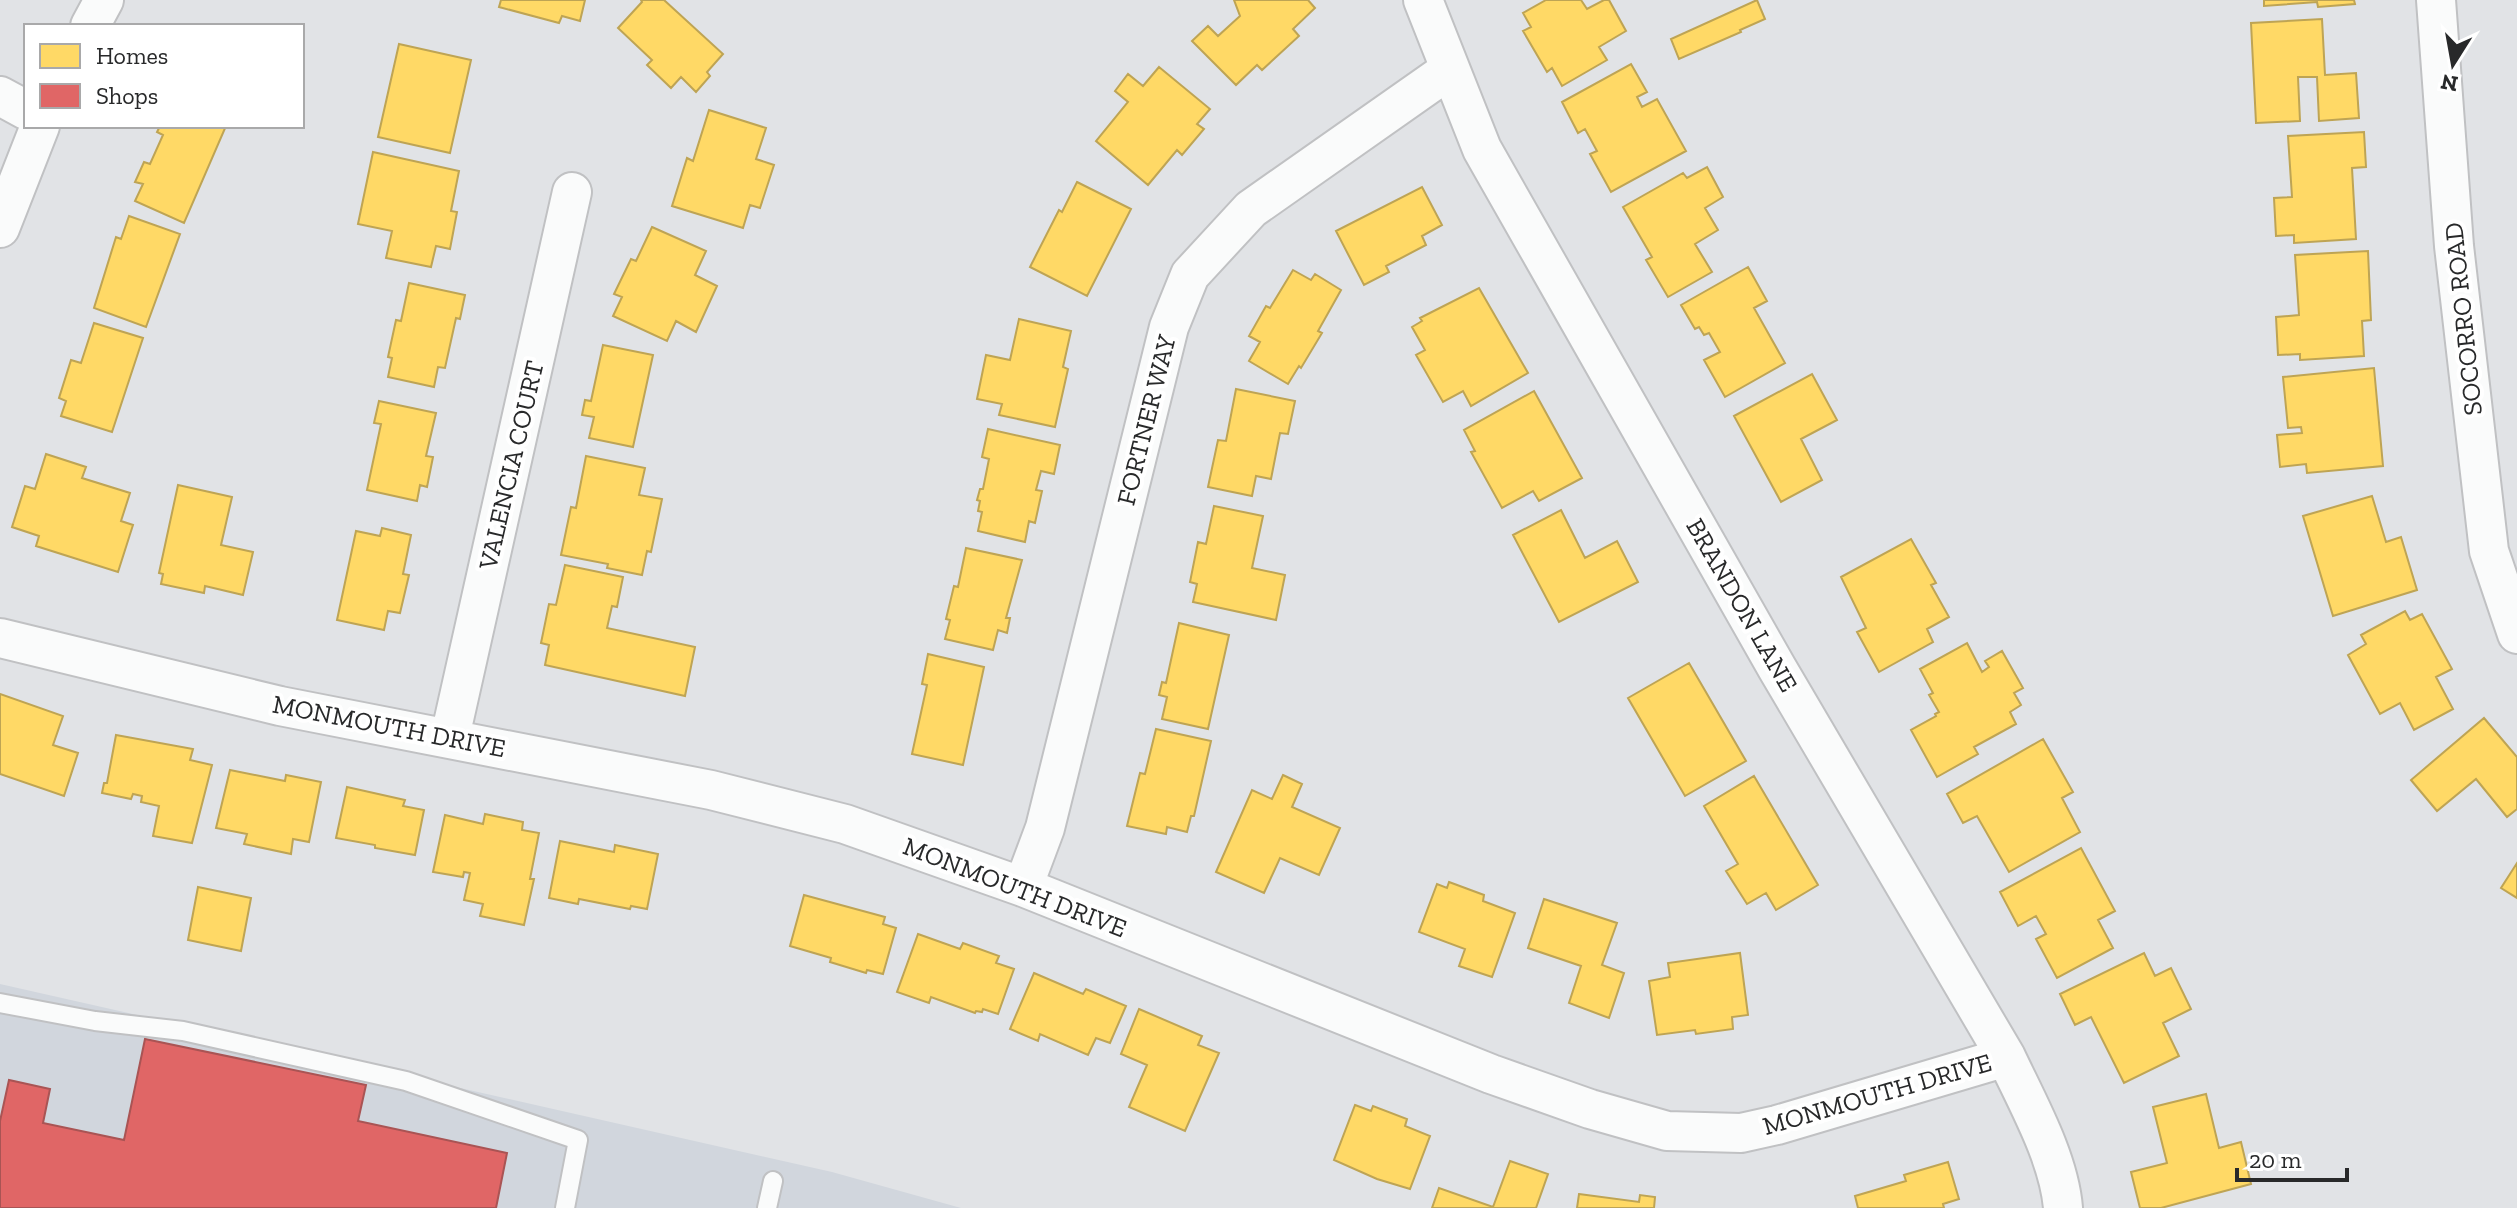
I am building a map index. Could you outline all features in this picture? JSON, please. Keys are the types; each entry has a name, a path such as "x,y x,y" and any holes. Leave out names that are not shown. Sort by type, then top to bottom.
{"street":[{"path":"91,24 104,0"},
{"name":"BRANDON LANE","path":"1423,0 1482,149 1777,668 2006,1057 2056,1175 2063,1208"},
{"name":"SOCORRO ROAD","path":"2436,0 2454,246 2489,551 2517,634"},
{"name":"FORTNER WAY","path":"1023,887 1045,828 1169,327 1190,275 1251,209 1449,70"},
{"path":"0,96 24,109"},
{"path":"0,228 39,128"},
{"name":"VALENCIA COURT","path":"450,737 572,192"},
{"name":"MONMOUTH DRIVE","path":"0,638 280,706 711,790 830,820 1023,887 1491,1074 1590,1109 1667,1131 1741,1133 2006,1057"}],"lane":[{"path":"0,1003 95,1021 183,1031 406,1081 578,1140 565,1208"},
{"path":"767,1208 773,1181"}],"shaded area":[{"path":"0,984 832,1172 961,1208 0,1208"}],"building: Homes":[{"path":"501,0 585,0 580,21 562,16 559,23 499,7"},
{"path":"641,0 664,0 723,54 707,72 710,76 696,92 681,77 671,88 647,65 652,60 618,28"},
{"path":"1234,0 1308,0 1315,8 1293,29 1299,36 1262,70 1257,65 1236,85 1192,41 1208,26 1218,36 1240,16"},
{"path":"1546,0 1581,0 1587,9 1609,0 1626,31 1599,47 1607,60 1562,86 1552,68 1547,72 1523,31 1531,27 1523,13"},
{"path":"1757,0 1765,19 1679,59 1671,39"},
{"path":"2264,0 2354,0 2355,4 2318,7 2317,2 2264,6"},
{"path":"2322,19 2325,75 2356,73 2359,118 2319,121 2317,77 2298,77 2300,121 2256,123 2251,23"},
{"path":"399,44 471,60 450,153 378,137"},
{"path":"1631,64 1647,92 1637,97 1642,107 1657,99 1686,151 1611,192 1590,154 1597,151 1585,129 1578,133 1562,102"},
{"path":"1159,67 1210,109 1197,124 1204,129 1182,155 1177,150 1148,185 1096,141 1128,102 1115,91 1128,74 1143,86"},
{"path":"709,110 766,128 756,159 774,165 760,208 750,205 743,228 672,206 687,158 693,161"},
{"path":"159,128 225,128 184,223 135,201 143,184 135,182 144,162 150,164 163,135 157,132"},
{"path":"2364,132 2366,167 2352,168 2356,239 2294,243 2294,235 2276,236 2274,198 2292,197 2288,136"},
{"path":"373,152 459,171 451,211 457,212 450,249 436,246 431,267 386,258 392,231 358,224"},
{"path":"1707,167 1723,197 1705,208 1718,230 1695,244 1712,272 1668,297 1646,260 1652,257 1623,207 1683,173 1687,178"},
{"path":"1077,182 1131,209 1087,296 1030,267"},
{"path":"1422,187 1442,225 1422,236 1426,245 1386,266 1389,272 1364,285 1336,231"},
{"path":"129,216 180,234 146,327 94,308 116,237 121,239"},
{"path":"652,227 706,251 695,275 717,286 696,332 676,321 667,341 613,316 622,297 614,294 631,259 636,261"},
{"path":"2368,251 2371,320 2362,321 2364,356 2300,360 2300,354 2278,355 2276,317 2299,315 2295,255"},
{"path":"1748,267 1767,301 1754,308 1785,363 1725,397 1704,360 1720,352 1709,333 1704,335 1699,327 1695,329 1681,305"},
{"path":"1293,270 1311,280 1315,274 1341,290 1318,331 1322,333 1288,384 1249,361 1260,342 1249,336 1266,306 1270,308"},
{"path":"409,283 465,295 460,319 456,318 445,368 438,367 434,387 388,377 392,358 388,357 396,320 401,321"},
{"path":"1479,288 1528,373 1471,406 1463,391 1443,402 1416,355 1425,350 1412,327 1422,321 1420,318"},
{"path":"1019,319 1071,331 1063,367 1068,369 1055,427 999,415 1002,404 977,399 986,355 1010,360"},
{"path":"94,323 143,338 112,432 61,416 66,401 59,398 71,360 81,363"},
{"path":"603,345 653,355 633,447 589,438 594,417 582,415 585,400 591,401"},
{"path":"2374,368 2383,466 2307,473 2306,464 2280,467 2277,435 2302,433 2301,427 2288,428 2283,377"},
{"path":"1812,374 1837,420 1801,439 1822,480 1781,502 1734,416"},
{"path":"1236,389 1295,401 1288,434 1280,433 1271,479 1256,476 1252,496 1208,487 1218,440 1226,441"},
{"path":"1534,391 1582,478 1539,501 1533,491 1502,508 1471,452 1475,451 1464,430"},
{"path":"379,401 436,413 426,456 433,457 427,487 420,485 417,501 367,490 381,424 374,423"},
{"path":"988,429 1060,445 1054,474 1041,471 1036,490 1042,491 1035,523 1029,521 1025,542 978,531 982,512 978,511 980,501 977,500 980,489 983,489 989,459 982,457"},
{"path":"46,454 86,467 82,478 130,493 121,521 133,525 118,572 36,546 39,536 12,527 25,486 35,489"},
{"path":"586,456 645,468 639,495 662,499 651,552 647,551 642,575 607,568 608,564 561,555 571,507 576,508"},
{"path":"178,485 232,497 221,545 253,552 243,595 205,586 204,593 161,584 163,574 159,573"},
{"path":"2372,496 2386,542 2401,537 2417,590 2333,616 2303,516"},
{"path":"1214,506 1263,516 1252,568 1285,575 1276,620 1193,602 1197,584 1190,582 1198,542 1206,544"},
{"path":"1561,510 1585,558 1617,541 1638,582 1559,622 1513,535"},
{"path":"382,528 411,535 403,574 409,575 400,613 388,611 384,630 337,620 356,531 380,536"},
{"path":"1911,539 1936,583 1931,585 1949,617 1927,629 1933,642 1879,672 1857,632 1866,628 1841,577"},
{"path":"966,548 1022,560 1006,618 1010,618 1007,633 998,630 993,650 945,639 950,620 946,619 954,586 958,587"},
{"path":"565,565 623,577 617,607 612,606 607,628 695,647 685,696 545,665 549,645 541,643 549,604 556,605"},
{"path":"2405,611 2410,620 2422,614 2452,669 2436,677 2453,709 2414,730 2400,703 2380,714 2348,655 2366,644 2361,635"},
{"path":"1179,623 1229,635 1208,729 1162,719 1167,697 1159,695 1162,682 1166,683"},
{"path":"1967,643 1982,672 1989,667 1985,661 2002,651 2023,688 2014,693 2021,705 2010,712 2016,724 1974,747 1978,754 1937,777 1911,730 1939,712 1920,669"},
{"path":"928,654 984,667 963,765 912,754 927,685 922,684"},
{"path":"1689,663 1746,761 1685,796 1628,698"},
{"path":"0,694 63,716 53,745 78,753 64,796 0,774"},
{"path":"2484,718 2517,757 2517,809 2507,817 2476,779 2437,811 2411,780"},
{"path":"1156,729 1211,741 1194,816 1191,816 1187,832 1167,827 1166,834 1127,826 1140,773 1145,774"},
{"path":"116,735 193,749 190,760 212,765 192,843 153,836 159,806 141,802 142,796 133,794 131,799 102,793 104,783 107,783"},
{"path":"2043,739 2073,792 2062,798 2080,832 2009,872 1977,816 1963,823 1947,794"},
{"path":"230,770 285,781 286,775 321,782 309,842 293,839 291,854 244,844 247,834 216,828"},
{"path":"1283,775 1302,784 1292,807 1340,828 1319,875 1280,858 1264,893 1216,872 1252,790 1272,799"},
{"path":"1754,776 1818,885 1776,910 1766,893 1747,904 1726,871 1738,864 1704,806"},
{"path":"347,787 405,800 403,806 424,810 415,855 336,838"},
{"path":"485,814 523,822 522,830 539,833 530,879 534,879 524,925 480,916 483,904 464,900 470,873 464,872 463,877 433,872 445,815 483,824"},
{"path":"560,841 614,852 615,845 658,854 647,909 631,906 630,909 579,899 578,904 549,898"},
{"path":"2081,848 2115,911 2098,920 2113,948 2057,978 2036,939 2046,934 2036,916 2018,926 2000,892"},
{"path":"2517,863 2517,898 2501,888"},
{"path":"1449,882 1484,895 1483,901 1515,913 1492,977 1459,966 1465,949 1419,932 1437,884 1447,888"},
{"path":"198,887 251,898 241,951 188,940"},
{"path":"804,895 885,917 883,924 896,928 883,974 867,970 866,973 830,962 831,958 790,946"},
{"path":"1544,899 1617,923 1602,965 1624,973 1609,1018 1569,1003 1581,966 1528,948"},
{"path":"918,934 960,949 963,943 999,956 996,963 1014,969 998,1014 983,1009 975,1013 931,997 929,1003 897,992"},
{"path":"1740,953 1748,1015 1732,1017 1733,1029 1657,1035 1649,981 1670,977 1668,963"},
{"path":"2144,953 2155,976 2171,968 2191,1009 2163,1023 2179,1056 2124,1083 2091,1017 2075,1025 2060,994"},
{"path":"1034,973 1083,994 1086,989 1126,1006 1110,1043 1096,1038 1088,1055 1040,1034 1038,1041 1010,1029"},
{"path":"1139,1009 1202,1036 1198,1045 1219,1053 1185,1131 1129,1107 1147,1065 1121,1054"},
{"path":"2206,1094 2219,1148 2241,1142 2251,1184 2161,1208 2140,1208 2131,1172 2167,1163 2153,1107"},
{"path":"1355,1105 1371,1111 1373,1106 1407,1119 1405,1126 1430,1136 1410,1189 1377,1179 1334,1160"},
{"path":"1510,1161 1548,1174 1536,1208 1432,1208 1439,1188 1493,1207"},
{"path":"1948,1162 1959,1199 1943,1204 1944,1208 1858,1208 1855,1196 1906,1181 1904,1175"},
{"path":"1579,1194 1639,1202 1640,1195 1655,1197 1654,1208 1577,1208"}],"building: Shops":[{"path":"145,1039 366,1085 358,1121 507,1153 496,1208 0,1208 0,1121 9,1080 50,1089 43,1123 124,1140"}]}
